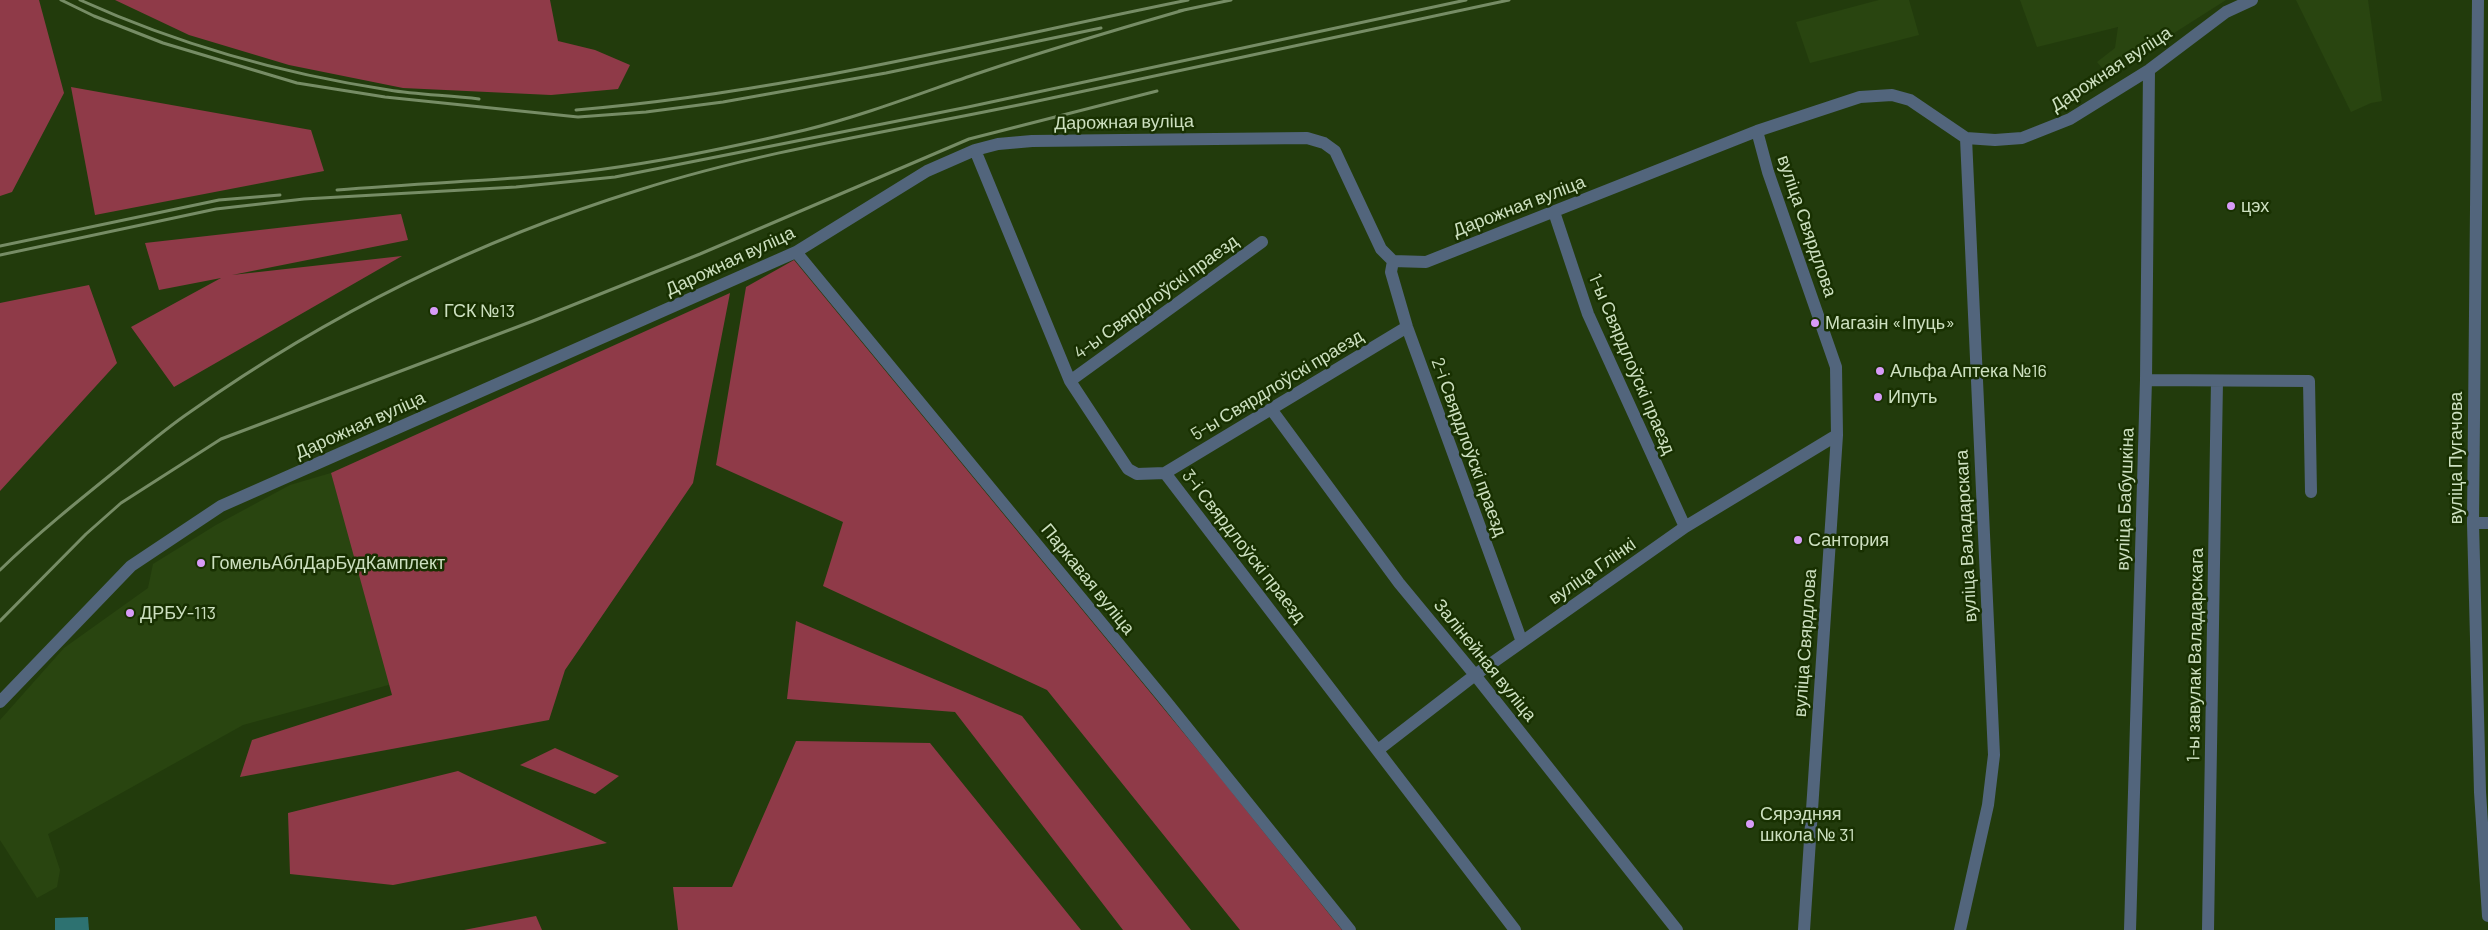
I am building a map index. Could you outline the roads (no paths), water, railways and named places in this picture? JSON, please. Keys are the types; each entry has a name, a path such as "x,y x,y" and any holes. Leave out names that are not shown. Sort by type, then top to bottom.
{"street":[{"name":"Дарожная вуліца","path":"0,702 131,566 221,506 796,252 927,171 975,150 998,144 1032,141 1306,138 1324,143 1335,152 1381,249 1393,262 1426,262 1757,131 1860,98 1892,95 1910,100 1966,138 1995,140 2022,138 2052,128 2149,70 2226,12 2252,0"},
{"name":"вуліца Пугачова","path":"2478,0 2473,523 2480,792 2488,916"},
{"name":"вуліца Бабушкіна","path":"2130,930 2146,380 2149,70"},
{"name":"вуліца Свярдлова","path":"1757,131 1768,172 1836,367 1837,435 1804,930"},
{"name":"вуліца Валадарскага","path":"1960,930 1988,805 1994,755 1966,138"},
{"name":"3-і Свярдлоўскі праезд","path":"975,150 1070,381 1128,469 1137,474 1165,473 1515,930"},
{"name":"1-ы Свярдлоўскі праезд","path":"1554,212 1588,314 1685,527"},
{"name":"4-ы Свярдлоўскі праезд","path":"1070,381 1262,242"},
{"name":"Паркавая вуліца","path":"796,252 1165,700 1350,930"},
{"name":"2-і Свярдлоўскі праезд","path":"1393,262 1391,272 1407,327 1522,642"},
{"name":"5-ы Свярдлоўскі праезд","path":"1165,473 1407,327"},
{"path":"2146,380 2309,381 2311,492"},
{"name":"1-ы завулак Валадарскага","path":"2208,930 2217,381"},
{"name":"Залінейная вуліца","path":"1271,409 1399,583 1475,675 1677,930"},
{"name":"вуліца Глінкі","path":"1378,750 1475,675 1685,527 1837,435"},
{"path":"2473,523 2488,523"}],"water":[{"path":"88,917 89,930 55,930 55,918"}],"railway":[{"path":"61,0 94,16 163,43 297,83 385,97 578,117 646,112 723,102 886,73 1101,28"},
{"path":"80,0 192,44 270,66 389,90 479,99"},
{"path":"576,110 653,102 807,79 1188,0"},
{"path":"1179,11 1231,0"},
{"path":"0,255 216,209 304,199 516,187 615,177 968,107 1466,0"},
{"path":"0,570 58,518 154,439 242,377 295,343 350,312 406,283 520,232 639,190 736,163 835,141 1033,102 1509,0"},
{"path":"337,190 589,171 662,160 734,146 849,118 1030,56 1184,10"},
{"path":"0,621 86,534 121,503 221,439 533,321 700,254 969,139 1157,91"},
{"path":"0,246 219,200 280,195"}],"place":[{"name":"цэх","path":"2231,206"},
{"name":"ГСК №13","path":"434,311"},
{"name":"Магазін «Іпуць»","path":"1815,323"},
{"name":"Альфа Аптека №16","path":"1880,371"},
{"name":"Ипуть","path":"1878,397"},
{"name":"Сантория","path":"1798,540"},
{"name":"ГомельАблДарБудКамплект","path":"201,563"},
{"name":"ДРБУ-113","path":"130,613"},
{"name":"Сярэдняя школа № 31","path":"1750,824"}]}
